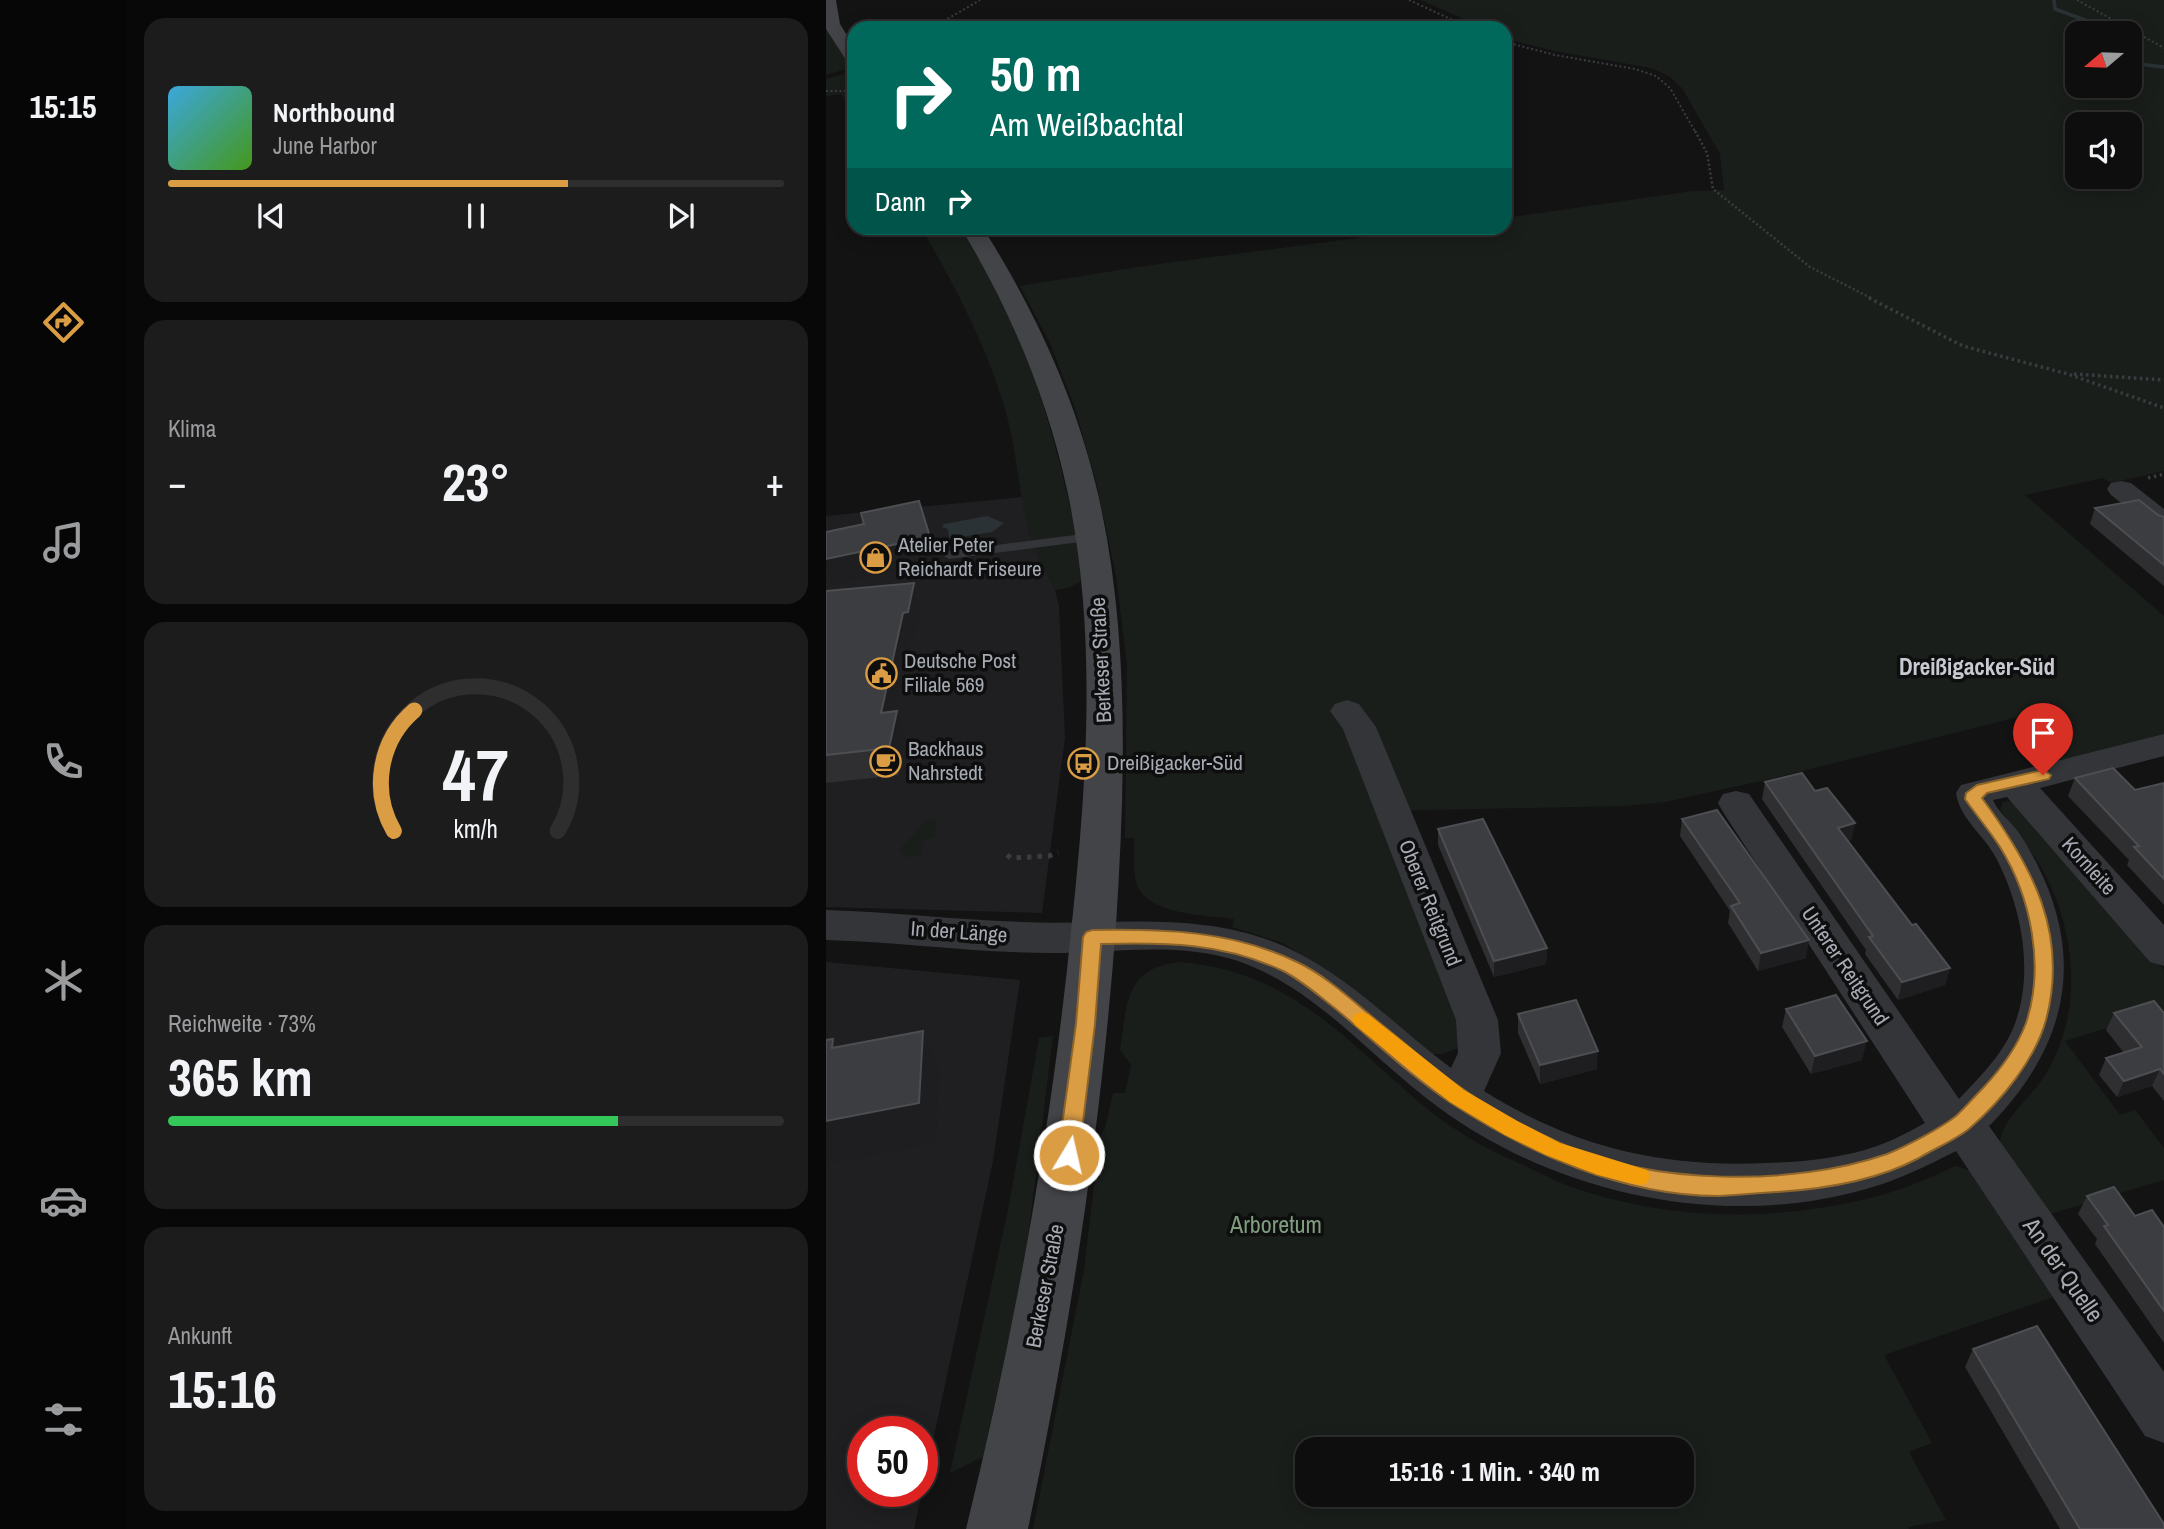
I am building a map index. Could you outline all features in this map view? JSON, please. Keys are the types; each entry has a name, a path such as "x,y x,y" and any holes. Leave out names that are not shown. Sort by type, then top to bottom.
{"main road":[{"path":"826,9 829,22 847,49"},
{"name":"Berkeser Straße","path":"976,235 1003,279 1041,358 1067,431 1091,537 1098,592 1105,758 1092,937 1073,1131 1049,1271 997,1529"}],"street":[{"path":"2142,498 2164,523"},
{"name":"Oberer Reitgrund","path":"1347,711 1359,727 1477,1020 1483,1044 1478,1062 1457,1096"},
{"path":"2014,782 2164,745"},
{"name":"In der Länge","path":"826,925 1048,938 1193,939 1227,943 1293,968 1320,986 1457,1096 1553,1149 1598,1166 1659,1181 1716,1186 1821,1180 1894,1161 1958,1126 2003,1080 2025,1046 2041,1003 2044,953 2040,927 2031,898 2007,845 1974,799 1974,793 1982,788 2014,782"},
{"name":"Kornleite","path":"2014,782 2164,951"},
{"name":"Unterer Reitgrund","path":"1736,803 1958,1126"},
{"name":"An der Quelle","path":"1958,1126 2164,1417"}],"lane":[{"path":"949,555 1091,537"}],"path":[{"path":"944,21 980,0"},
{"path":"1409,0 1455,21"},
{"path":"2077,0 2164,48"},
{"path":"1512,44 1555,55 1635,69 1656,76 1670,88 1707,153 1713,188 1811,267 1964,346 2068,374 2164,408"},
{"path":"826,91 847,91"},
{"path":"2068,374 2164,380"},
{"path":"1007,855 1011,858 1049,856 1058,852"}],"shaded area":[{"path":"1022,497 1029,533 1055,590 1059,606 1065,738 1042,913 826,907 826,516"},
{"path":"987,516 1004,523 992,532 949,539 948,529 942,527 944,524"},
{"path":"826,962 1020,980 993,1161 938,1417 847,1416 847,1507 919,1507 914,1529 826,1529"}],"green space":[{"path":"1421,0 2164,0 2164,471 2111,483 2103,478 2025,495 2164,616 2164,735 2061,760 2018,717 1770,779 1665,802 1624,806 1377,811 1461,1014 1458,1048 1442,1054 1432,1054 1324,970 1283,943 1232,927 1234,919 1164,907 1142,893 1136,882 1134,838 1125,838 1127,664 1116,576 1097,485 1075,408 1050,343 1020,286 1144,266 1380,235 1512,235 1512,217 1693,191 1724,190 1720,154 1682,88 1669,76 1651,68 1512,41 1512,21 1468,21"},
{"path":"826,29 847,58 847,69 826,75"},
{"path":"847,73 847,104 841,94 826,96 826,79"},
{"path":"925,235 966,235 987,270 1026,354 1054,441 1085,579 1068,588 1055,590 1034,547 1000,392 970,319"},
{"path":"2014,801 2021,804 2164,970 2164,1010 2065,1041 2120,1115 2135,1110 2164,1148 2164,1180 2040,1217 2000,1142 2007,1123 2041,1081 2059,1048 2071,996 2071,969 2062,916 2053,891 2036,859 2000,810 2003,802"},
{"path":"937,819 935,837 924,840 921,855 904,857 899,850 927,820"},
{"name":"Arboretum","path":"1178,962 1216,968 1251,978 1282,992 1338,1031 1419,1102 1456,1130 1559,1182 1606,1198 1641,1206 1713,1214 1786,1212 1875,1197 1957,1166 1971,1171 2060,1295 1884,1355 1932,1443 1909,1452 1946,1520 1908,1527 1909,1529 1033,1529 1084,1270 1100,1135 1105,1129 1113,1093 1125,1093 1131,1065 1120,1050 1124,1019 1131,992 1147,973 1160,966"},
{"path":"1053,1036 1024,1270 983,1457 950,1473 1008,1210 1039,1038"}],"building":[{"path":"2139,500 2164,517 2164,565 2095,508"},
{"path":"919,501 930,537 826,559 826,532 864,524 861,513"},
{"path":"914,583 908,612 903,613 881,713 897,711 889,748 826,755 826,591"},
{"path":"2113,768 2135,790 2164,783 2164,879 2134,847 2139,846 2075,778"},
{"path":"1802,773 1815,791 1827,788 1855,823 1838,828 1912,925 1916,924 1950,968 1902,982 1765,782"},
{"path":"1717,810 1809,940 1761,953 1731,906 1740,903 1682,819"},
{"path":"1483,819 1547,948 1494,961 1438,829"},
{"path":"1836,995 1867,1041 1815,1056 1786,1009"},
{"path":"1576,1000 1598,1051 1540,1065 1518,1014"},
{"path":"2154,1001 2164,1013 2164,1074 2160,1069 2124,1081 2106,1058 2142,1047 2114,1013"},
{"path":"923,1031 919,1103 826,1121 826,1040 833,1039 832,1048"},
{"path":"2114,1187 2135,1216 2152,1210 2164,1227 2164,1311 2104,1226 2108,1225 2087,1196"},
{"path":"2037,1326 2164,1524 2164,1529 2080,1529 1973,1349"}],"waterway":[{"path":"2054,0 2055,9 2087,21"},
{"path":"2142,64 2164,67"}],"slow traffic":[{"path":"1362,1019 1457,1096 1512,1128 1553,1149 1598,1166 1640,1176"}],"place":[{"name":"Atelier Peter Reichardt Friseure","path":"875,557"},
{"name":"Deutsche Post Filiale 569","path":"881,673"},
{"name":"Backhaus Nahrstedt","path":"885,761"},
{"name":"Dreißigacker-Süd","path":"1084,763"}],"district":[{"name":"Dreißigacker-Süd","path":"1977,667"}],"route":[{"path":"1069,1155 1085,1024 1092,937 1144,936 1227,943 1247,948 1293,968 1320,986 1457,1096 1553,1149 1598,1166 1659,1181 1716,1186 1821,1180 1894,1161 1962,1124 2003,1080 2025,1046 2036,1022 2043,982 2044,953 2040,927 2021,873 2007,845 1980,810 1974,793 1982,788 2043,775"}]}
